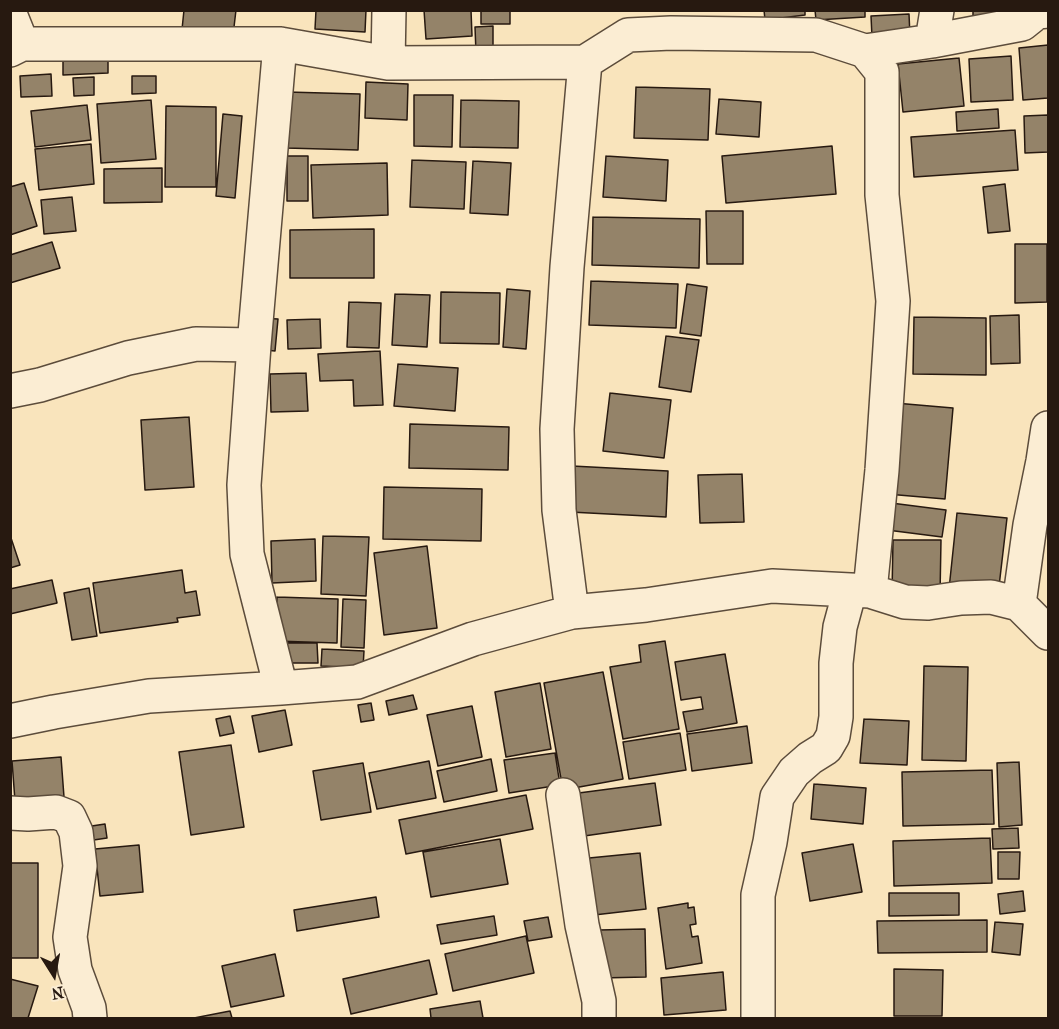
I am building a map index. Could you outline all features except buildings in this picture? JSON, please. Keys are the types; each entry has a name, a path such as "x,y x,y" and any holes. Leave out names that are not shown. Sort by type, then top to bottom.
{"street":[{"path":"388,63 389,10"},
{"path":"865,51 935,26 1022,24 1037,12 1048,11"},
{"path":"10,14 16,47 280,45 388,63 585,62 628,35 671,22 816,35 865,51 882,72 882,195 893,301 882,459 860,590 840,627 833,736 826,748 794,772 777,797 758,895 758,1018"},
{"path":"280,45 244,485 247,554 281,688"},
{"path":"572,612 559,510 557,429 567,267 585,62"},
{"path":"10,391 40,385 128,358 196,344 254,345"},
{"path":"1019,604 1030,525 1048,429"},
{"path":"10,721 148,696 357,682 473,639 572,612 646,605 772,586 860,590 904,602 928,603 991,597 1019,604 1048,633"},
{"path":"563,795 582,925 599,1001 599,1018"},
{"path":"10,813 56,812 69,817 76,832 80,866 70,938 75,970 89,1008 90,1018"}]}
